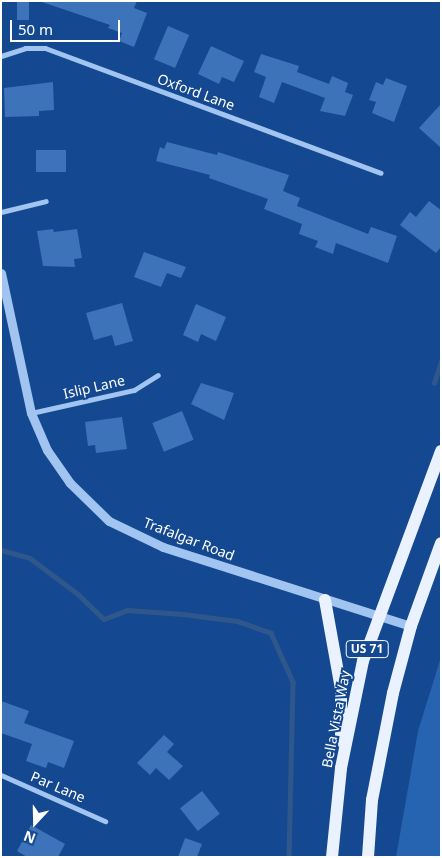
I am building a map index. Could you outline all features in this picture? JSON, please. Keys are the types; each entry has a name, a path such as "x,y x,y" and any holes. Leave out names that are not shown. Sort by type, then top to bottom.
{"main road":[{"name":"Bella Vista Way","path":"332,857 342,768 363,660 377,616 441,451"},
{"name":"US 71","path":"368,857 372,800 411,626 441,543"},
{"path":"325,600 341,689 342,768"}],"street":[{"name":"Oxford Lane","path":"1,56 25,48 46,48 381,174"},
{"path":"1,212 46,201"},
{"name":"Trafalgar Road","path":"1,273 31,413 47,450 70,483 109,521 163,547 411,626"},
{"name":"Islip Lane","path":"31,413 134,390 158,374"},
{"name":"Par Lane","path":"1,775 105,821"}],"shaded area":[{"path":"441,657 441,857 396,857 418,731"}],"building":[{"path":"17,1 29,1 29,20 17,20"},
{"path":"39,1 137,1 134,8 147,13 134,47 119,41 122,33 108,28 110,25"},
{"path":"168,26 189,35 175,68 154,59"},
{"path":"211,46 244,61 234,82 222,77 219,84 198,74"},
{"path":"261,54 299,66 297,72 329,84 332,76 348,83 345,92 353,95 345,116 320,111 325,98 282,82 274,103 259,97 266,77 254,72"},
{"path":"386,78 407,86 394,122 372,113 376,102 369,100 376,82 383,85"},
{"path":"53,82 54,110 39,111 39,116 5,117 4,88"},
{"path":"441,104 441,148 419,128"},
{"path":"167,142 217,155 218,152 289,175 283,191 300,198 297,206 368,234 371,227 397,236 388,263 336,243 333,254 315,247 318,241 299,234 302,224 264,209 268,199 209,178 210,175 156,161 160,147 164,149"},
{"path":"36,150 66,150 66,172 36,172"},
{"path":"429,201 441,210 441,247 436,253 400,225 410,212 416,217"},
{"path":"53,229 54,232 77,229 82,258 74,259 75,267 43,266 37,231"},
{"path":"144,252 186,267 181,278 167,273 161,287 134,277"},
{"path":"122,303 133,341 115,346 112,335 94,340 86,313"},
{"path":"196,304 226,317 216,341 201,334 198,342 183,335"},
{"path":"201,383 234,393 224,420 191,404"},
{"path":"182,411 194,440 164,452 152,423"},
{"path":"122,417 127,449 96,453 95,445 88,446 85,422"},
{"path":"1,701 29,711 24,723 74,741 64,768 48,762 46,768 26,761 32,744 1,733"},
{"path":"164,735 174,744 167,752 183,766 169,780 156,768 150,775 137,763"},
{"path":"202,791 220,814 198,831 180,808"},
{"path":"31,825 65,844 58,857 27,857 17,851"},
{"path":"185,838 202,844 197,857 178,857"}],"waterway":[{"path":"434,383 441,361"},
{"path":"1,550 30,558 78,594 104,619 127,610 183,614 237,621 271,633 293,682 289,857"}]}
